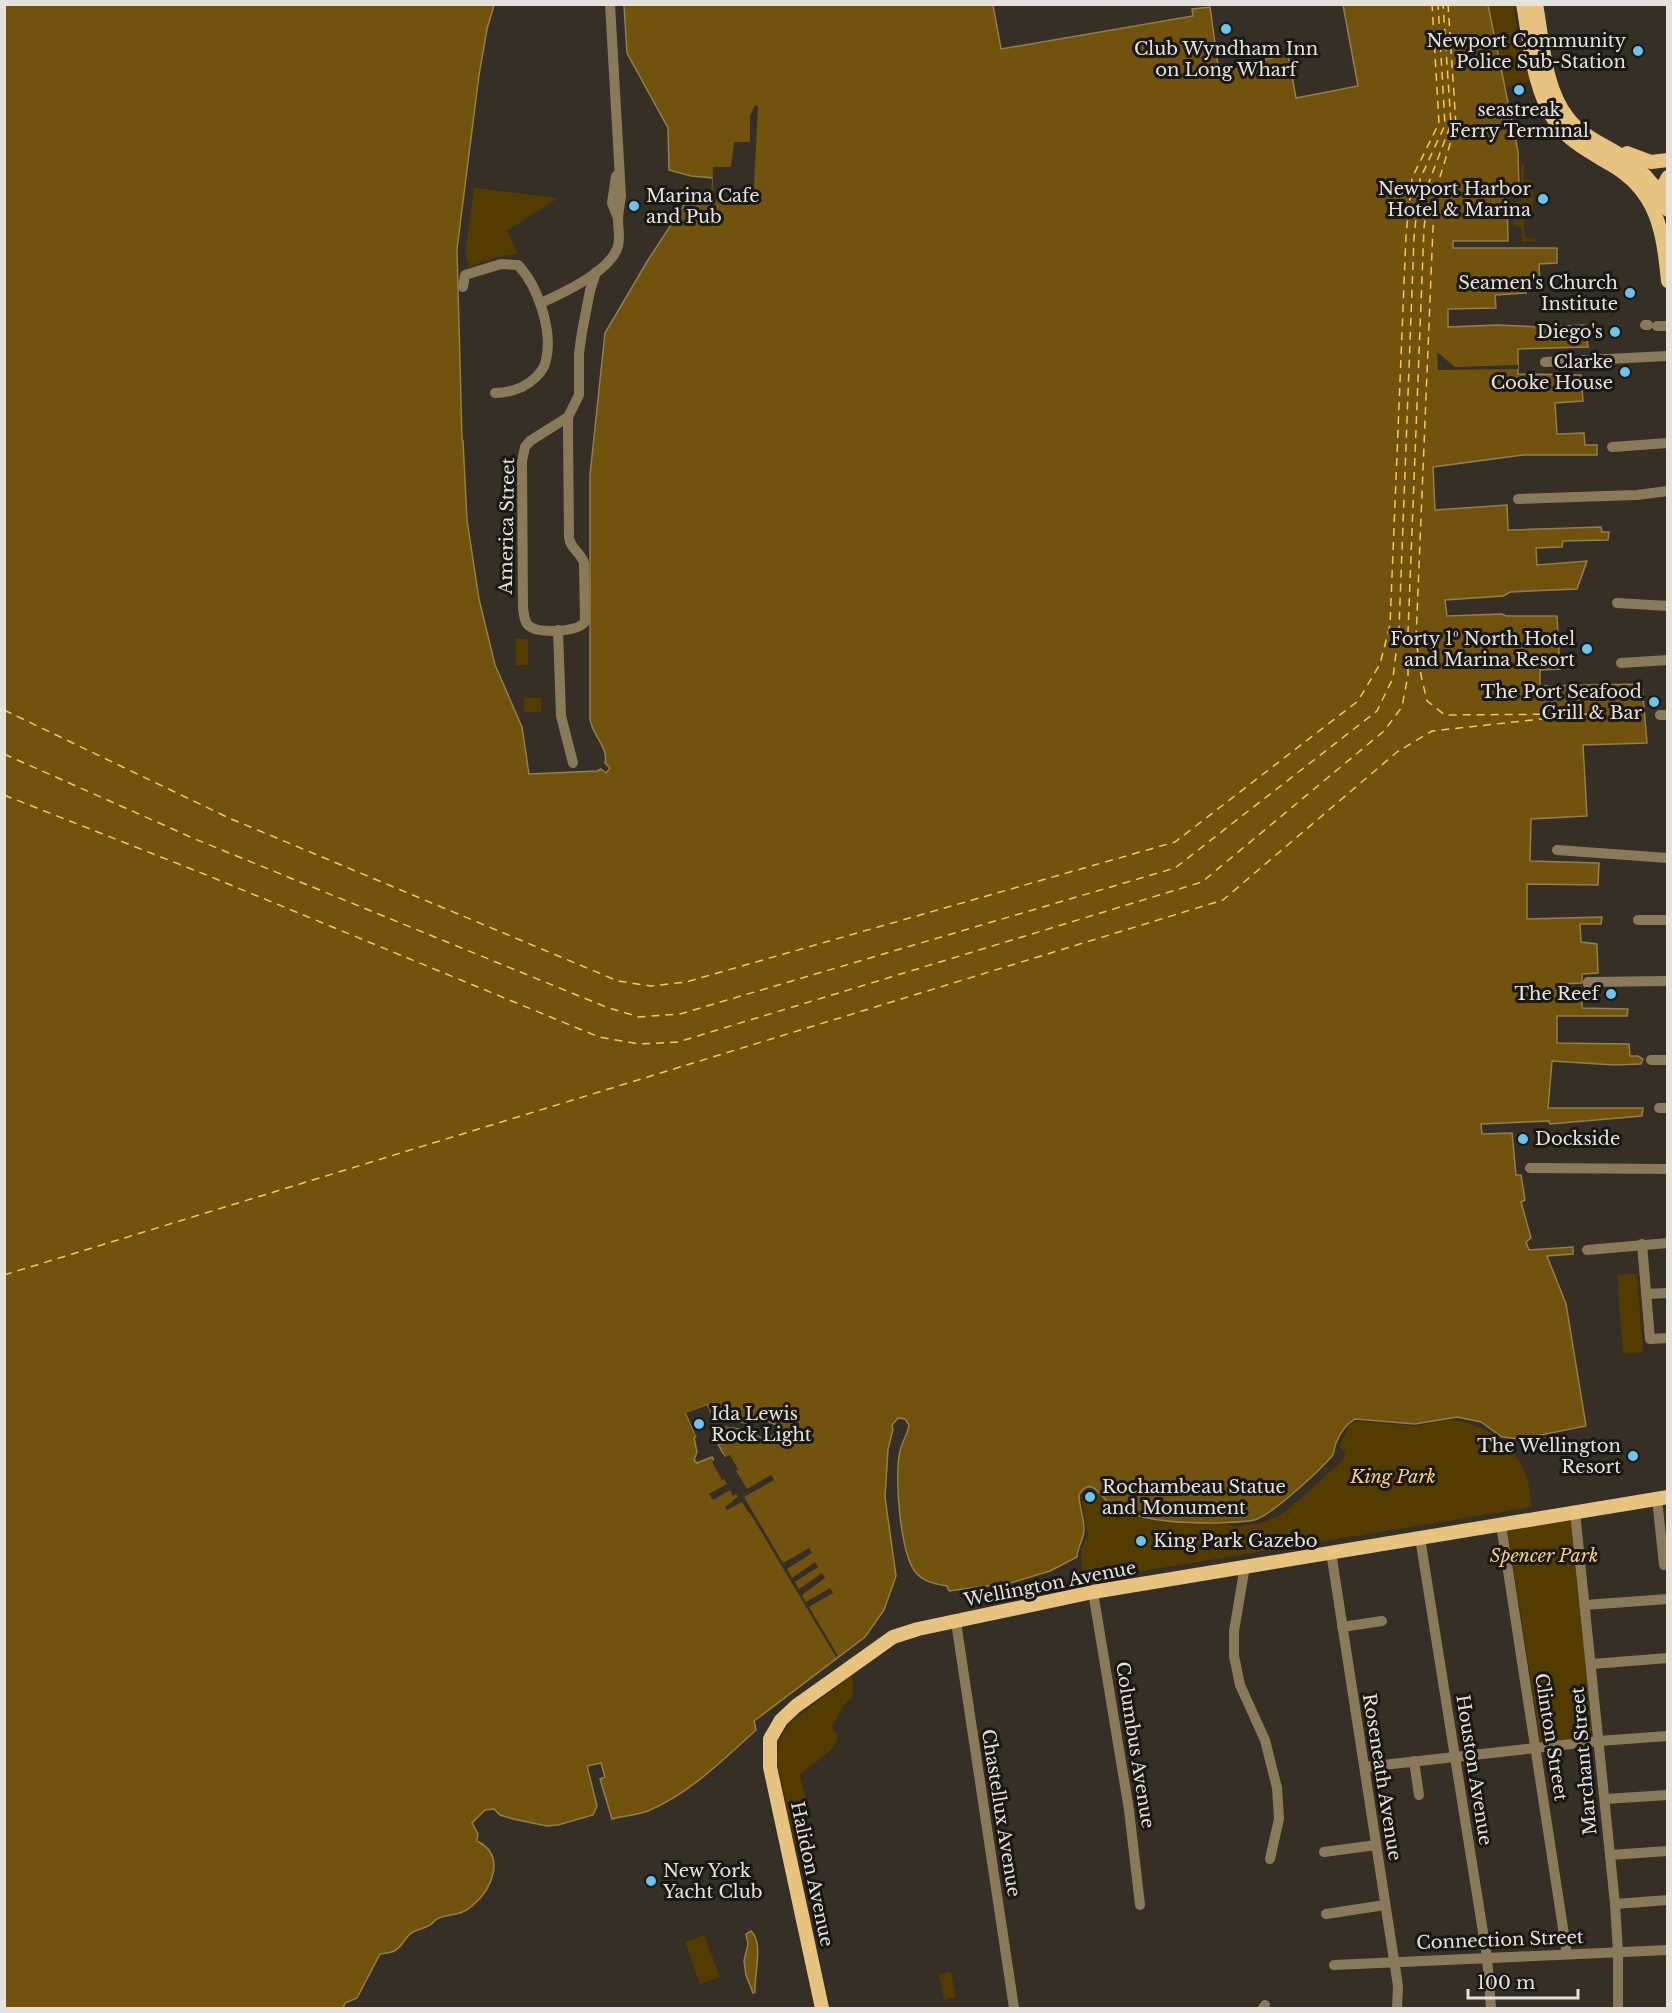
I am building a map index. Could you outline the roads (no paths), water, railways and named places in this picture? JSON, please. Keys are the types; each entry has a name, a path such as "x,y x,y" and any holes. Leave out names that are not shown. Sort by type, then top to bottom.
{"main road":[{"path":"1522,4 1540,90 1550,114 1560,128 1577,144 1630,178 1661,211"},
{"path":"1536,4 1553,90 1569,119 1589,138 1634,165 1659,193 1667,274"},
{"path":"1589,138 1648,161 1668,160"},
{"path":"1659,193 1668,177"},
{"name":"Wellington Avenue","path":"768,1747 774,1729 796,1706 893,1637 918,1629 1093,1592 1663,1498"},
{"name":"Halidon Avenue","path":"768,1747 785,1840 822,2008"}],"street":[{"path":"540,303 571,289 596,272 617,250 619,242 618,219 621,196 610,4"},
{"path":"463,287 465,275 501,264 518,265 540,303 547,333 547,360 533,380 522,387 510,392 495,393"},
{"path":"573,763 561,716 558,630 581,627 585,622 584,563 583,558 570,545 569,537 568,417 579,395 579,353 590,291 596,272"},
{"path":"1545,362 1668,356"},
{"name":"America Street","path":"558,630 530,627 524,618 522,461 525,447 530,441 568,417"},
{"path":"1612,447 1668,443"},
{"path":"1518,499 1637,495 1668,491"},
{"path":"1617,603 1668,606"},
{"path":"1621,663 1668,660"},
{"path":"1557,850 1668,858"},
{"path":"1638,920 1668,920"},
{"path":"1593,982 1668,981"},
{"path":"1651,1060 1668,1060"},
{"path":"1530,1168 1668,1169"},
{"path":"1587,1250 1668,1243"},
{"path":"1642,1244 1650,1339 1668,1338"},
{"path":"1646,1294 1668,1293"},
{"path":"1663,1498 1664,1565"},
{"name":"Marchant Street","path":"1575,1512 1615,1904 1618,2008"},
{"name":"Clinton Street","path":"1501,1525 1567,1954"},
{"name":"Houston Avenue","path":"1420,1538 1487,1957 1491,2008"},
{"name":"Roseneath Avenue","path":"1331,1552 1395,1961 1398,1986 1397,2008"},
{"path":"1245,1566 1234,1629 1234,1656 1240,1685 1265,1740 1280,1810 1270,1859"},
{"name":"Columbus Avenue","path":"1093,1592 1130,1820 1140,1905"},
{"path":"1585,1605 1668,1599"},
{"path":"1342,1627 1382,1621"},
{"name":"Chastellux Avenue","path":"956,1622 1014,2008"},
{"path":"1592,1664 1668,1658"},
{"path":"1365,1767 1668,1736"},
{"path":"1414,1761 1419,1795"},
{"path":"1605,1799 1668,1795"},
{"path":"1323,1852 1376,1845"},
{"path":"1610,1855 1668,1851"},
{"path":"1615,1904 1668,1900"},
{"path":"1326,1914 1385,1905"},
{"name":"Connection Street","path":"1334,1965 1668,1950"}],"place":[{"name":"Club Wyndham Inn on Long Wharf","path":"1226,29"},
{"name":"Newport Community Police Sub-Station","path":"1638,51"},
{"name":"seastreak Ferry Terminal","path":"1519,90"},
{"name":"Newport Harbor Hotel & Marina","path":"1543,199"},
{"name":"Marina Cafe and Pub","path":"634,206"},
{"name":"Seamen's Church Institute","path":"1630,293"},
{"name":"Diego's","path":"1615,332"},
{"name":"Clarke Cooke House","path":"1625,372"},
{"name":"Forty 1⁰ North Hotel and Marina Resort","path":"1587,649"},
{"name":"The Port Seafood Grill & Bar","path":"1654,702"},
{"name":"The Reef","path":"1611,994"},
{"name":"Dockside","path":"1523,1139"},
{"name":"Ida Lewis Rock Light","path":"699,1424"},
{"name":"The Wellington Resort","path":"1633,1456"},
{"name":"Rochambeau Statue and Monument","path":"1090,1497"},
{"name":"King Park Gazebo","path":"1141,1541"},
{"name":"New York Yacht Club","path":"651,1881"}],"park label":[{"name":"King Park","path":"1393,1477"},
{"name":"Spencer Park","path":"1544,1556"}]}
